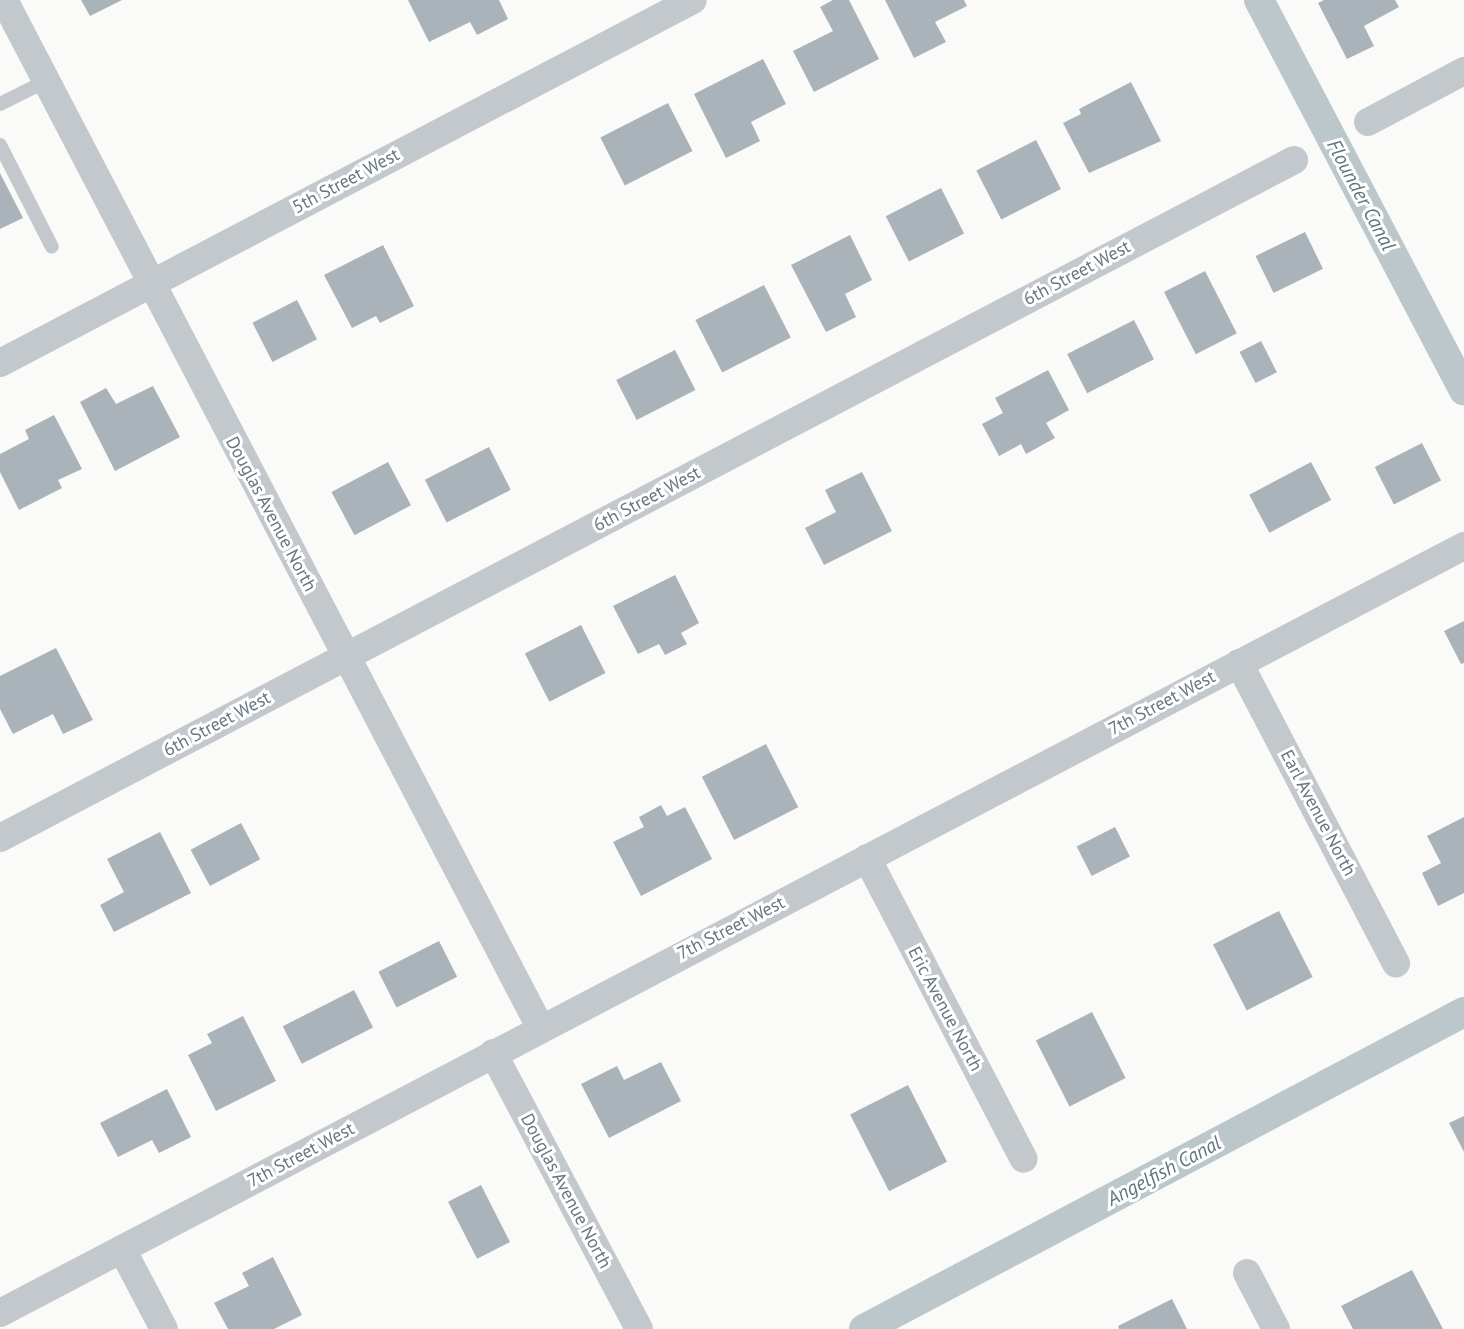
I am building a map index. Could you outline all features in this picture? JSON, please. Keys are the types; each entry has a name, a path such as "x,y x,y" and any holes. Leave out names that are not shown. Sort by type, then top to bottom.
{"street":[{"name":"Douglas Avenue North","path":"4,0 540,1027"},
{"name":"5th Street West","path":"0,363 693,0"},
{"path":"1368,122 1464,72"},
{"name":"6th Street West","path":"0,838 1294,160"},
{"name":"7th Street West","path":"0,1313 540,1027 1464,546"},
{"name":"Earl Avenue North","path":"1239,663 1396,963"},
{"name":"Eric Avenue North","path":"867,858 1024,1159"},
{"name":"Douglas Avenue North","path":"493,1053 639,1329"},
{"path":"122,1249 164,1329"},
{"path":"1247,1273 1276,1329"}],"lane":[{"path":"0,104 46,81"},
{"path":"0,145 52,247"}],"building":[{"path":"81,0 122,0 90,16"},
{"path":"408,0 499,0 508,19 477,35 470,22 429,42"},
{"path":"833,0 849,0 879,59 814,92 793,51 833,31 820,7"},
{"path":"885,0 964,0 967,6 935,22 946,42 914,58"},
{"path":"1324,0 1395,0 1399,7 1364,26 1374,46 1347,59 1318,3"},
{"path":"763,59 786,104 751,122 760,141 726,158 694,94"},
{"path":"1131,82 1161,141 1089,173 1063,123 1081,114 1079,109"},
{"path":"668,103 693,151 625,186 600,138"},
{"path":"1036,140 1061,189 1001,219 976,170"},
{"path":"0,173 23,218 0,229"},
{"path":"941,188 964,233 909,262 886,216"},
{"path":"1305,232 1323,269 1274,293 1256,256"},
{"path":"850,235 872,280 845,294 856,317 826,332 791,265"},
{"path":"383,245 414,306 380,323 376,316 352,328 324,275"},
{"path":"1205,271 1237,333 1196,354 1164,292"},
{"path":"764,285 791,338 722,373 695,320"},
{"path":"297,300 317,339 272,362 252,323"},
{"path":"1134,320 1154,359 1087,393 1067,354"},
{"path":"1261,341 1277,372 1256,383 1240,352"},
{"path":"675,350 695,390 637,420 616,380"},
{"path":"1048,370 1069,410 1046,423 1055,438 1026,454 1021,444 999,456 982,424 1003,413 995,398"},
{"path":"153,386 180,437 115,471 80,402 106,388 116,404"},
{"path":"54,415 82,469 58,480 62,488 19,510 0,472 0,454 29,439 25,430"},
{"path":"1422,443 1441,480 1394,504 1375,467"},
{"path":"489,447 511,490 447,522 425,480"},
{"path":"388,462 411,505 354,535 331,492"},
{"path":"1311,462 1331,500 1269,533 1249,495"},
{"path":"862,472 892,531 824,565 805,528 836,512 825,490"},
{"path":"675,575 699,623 681,633 687,644 665,655 659,644 638,654 613,606"},
{"path":"1464,621 1464,663 1461,664 1444,631"},
{"path":"581,625 606,673 549,702 525,654"},
{"path":"56,648 93,720 63,734 53,714 13,734 0,709 0,676"},
{"path":"766,744 798,807 734,840 702,777"},
{"path":"661,805 667,816 685,807 712,859 641,896 613,842 644,827 639,817"},
{"path":"1464,817 1464,893 1438,906 1422,873 1441,863 1427,836"},
{"path":"241,823 260,859 210,886 191,850"},
{"path":"1115,827 1130,856 1092,876 1077,847"},
{"path":"160,832 191,893 114,932 100,905 124,892 107,859"},
{"path":"1279,911 1313,977 1247,1011 1213,945"},
{"path":"439,941 457,977 397,1008 378,972"},
{"path":"354,990 373,1027 302,1064 283,1026"},
{"path":"1092,1012 1126,1078 1069,1107 1036,1041"},
{"path":"243,1016 276,1081 216,1111 188,1055 212,1043 207,1034"},
{"path":"661,1062 681,1101 609,1138 581,1084 617,1066 624,1080"},
{"path":"908,1085 947,1162 889,1191 850,1115"},
{"path":"167,1089 191,1137 159,1153 152,1140 118,1157 100,1123"},
{"path":"1464,1116 1464,1152 1449,1123"},
{"path":"481,1185 510,1242 477,1259 448,1202"},
{"path":"273,1257 302,1315 274,1329 228,1329 214,1303 249,1286 242,1273"},
{"path":"1412,1270 1443,1329 1353,1329 1341,1306"},
{"path":"1172,1299 1187,1329 1119,1329 1118,1326"}],"waterway":[{"name":"Flounder Canal","path":"1259,0 1464,391"},
{"name":"Angelfish Canal","path":"864,1329 1464,1012"}]}
